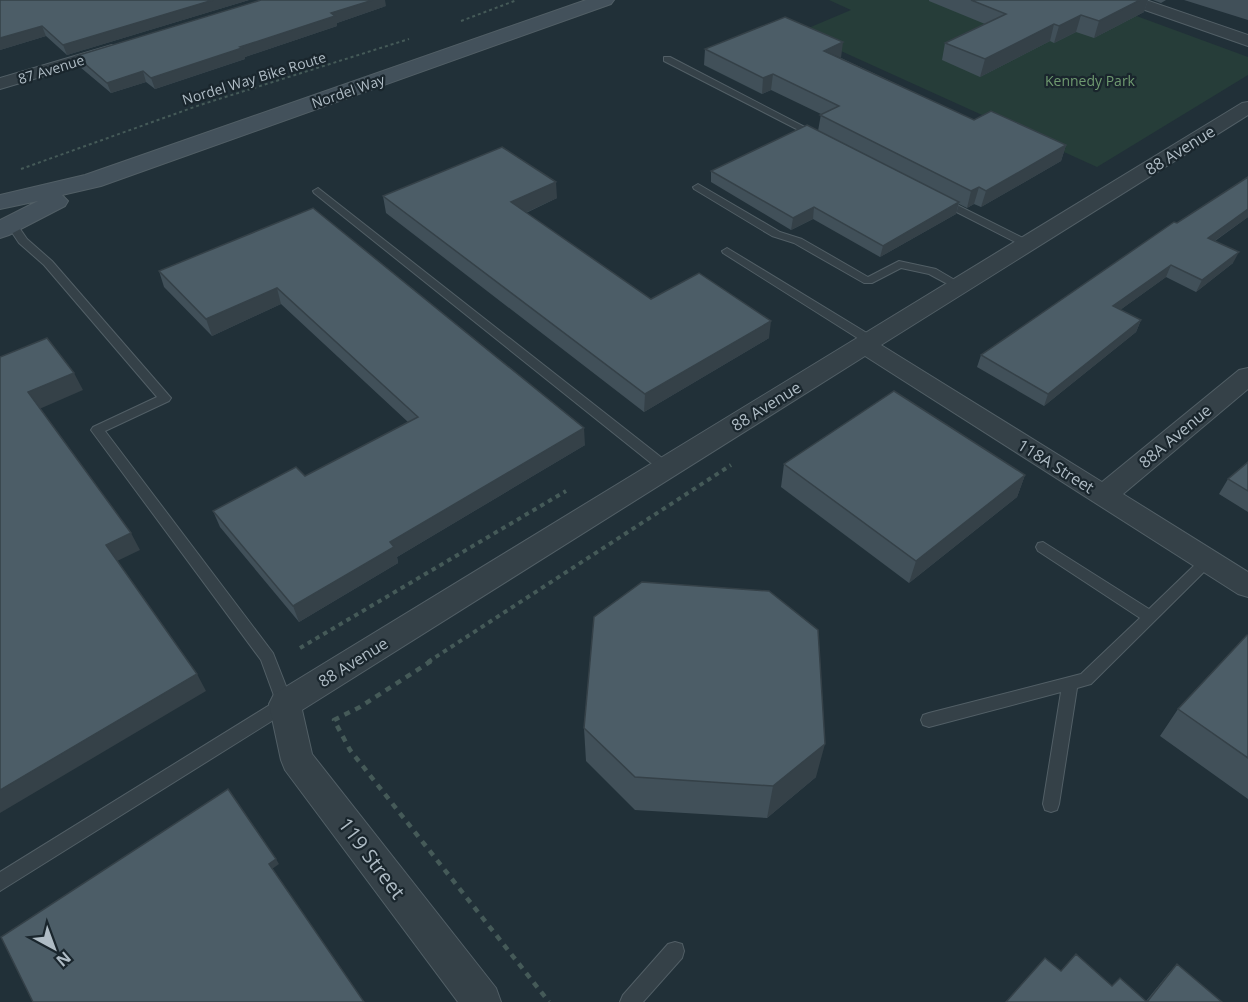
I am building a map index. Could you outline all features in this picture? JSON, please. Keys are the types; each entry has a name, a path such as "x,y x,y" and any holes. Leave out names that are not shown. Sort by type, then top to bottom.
{"main road":[{"name":"Nordel Way","path":"0,202 92,181 604,0"},
{"name":"Nordel Way","path":"6,227 92,181"}],"street":[{"path":"1131,0 1248,41"},
{"name":"87 Avenue","path":"0,84 125,46"},
{"name":"88 Avenue","path":"285,704 1248,107"},
{"name":"118A Street","path":"867,343 1103,496 1248,586"},
{"name":"88A Avenue","path":"1103,496 1248,376"},
{"name":"119 Street","path":"285,704 297,760 482,1002"}],"lane":[{"path":"667,59 822,139"},
{"path":"699,187 776,234 798,241 868,281 899,264 932,271 959,286"},
{"path":"318,191 666,468"},
{"path":"936,198 1027,244"},
{"path":"0,882 285,704 268,657 97,430 165,398 48,263 6,227"},
{"path":"727,251 867,343"},
{"path":"1043,547 1150,617"},
{"path":"929,720 1086,679 1208,561"},
{"path":"1051,804 1070,684"},
{"path":"630,1002 675,951"}],"path":[{"path":"456,23 517,0"},
{"name":"Nordel Way Bike Route","path":"19,170 32,163 181,112 412,38"},
{"path":"549,1002 350,750 334,720 360,707 740,460"},
{"path":"300,648 573,487"}],"green space":[{"name":"Kennedy Park","path":"829,0 1093,0 1248,57 1248,75 1097,167 799,32 851,10"}],"building":[{"path":"0,0 213,0 63,45 42,26 0,38"},
{"path":"261,0 373,0 331,13 335,16 151,78 143,71 107,83 76,56"},
{"path":"971,0 1140,0 1099,21 1081,15 1059,26 1054,24 985,59 945,43 1006,14"},
{"path":"785,17 843,42 824,51 974,120 991,111 1066,145 986,191 979,187 971,191 820,115 839,106 773,74 763,78 705,49"},
{"path":"807,125 959,202 883,246 814,207 793,218 711,171"},
{"path":"502,147 556,182 511,202 651,299 699,273 771,321 645,394 383,196"},
{"path":"1248,177 1248,209 1208,238 1239,252 1202,280 1171,265 1113,306 1141,320 1048,394 981,355 1174,222 1177,223"},
{"path":"313,208 584,428 390,542 394,547 293,606 213,511 296,467 305,476 418,417 277,288 206,319 159,271"},
{"path":"47,338 74,373 28,392 131,533 106,545 197,674 0,790 0,357"},
{"path":"894,391 1025,475 916,561 784,464"},
{"path":"1248,462 1248,491 1228,479"},
{"path":"642,582 769,591 818,630 825,744 773,786 635,777 584,728 594,617"},
{"path":"1248,636 1248,758 1178,709"},
{"path":"228,789 276,859 269,864 364,1002 33,1002 1,937"},
{"path":"1076,954 1112,986 1120,978 1147,1002 1006,1002 1045,958 1061,971"},
{"path":"1177,964 1222,1002 1147,1002"}]}
